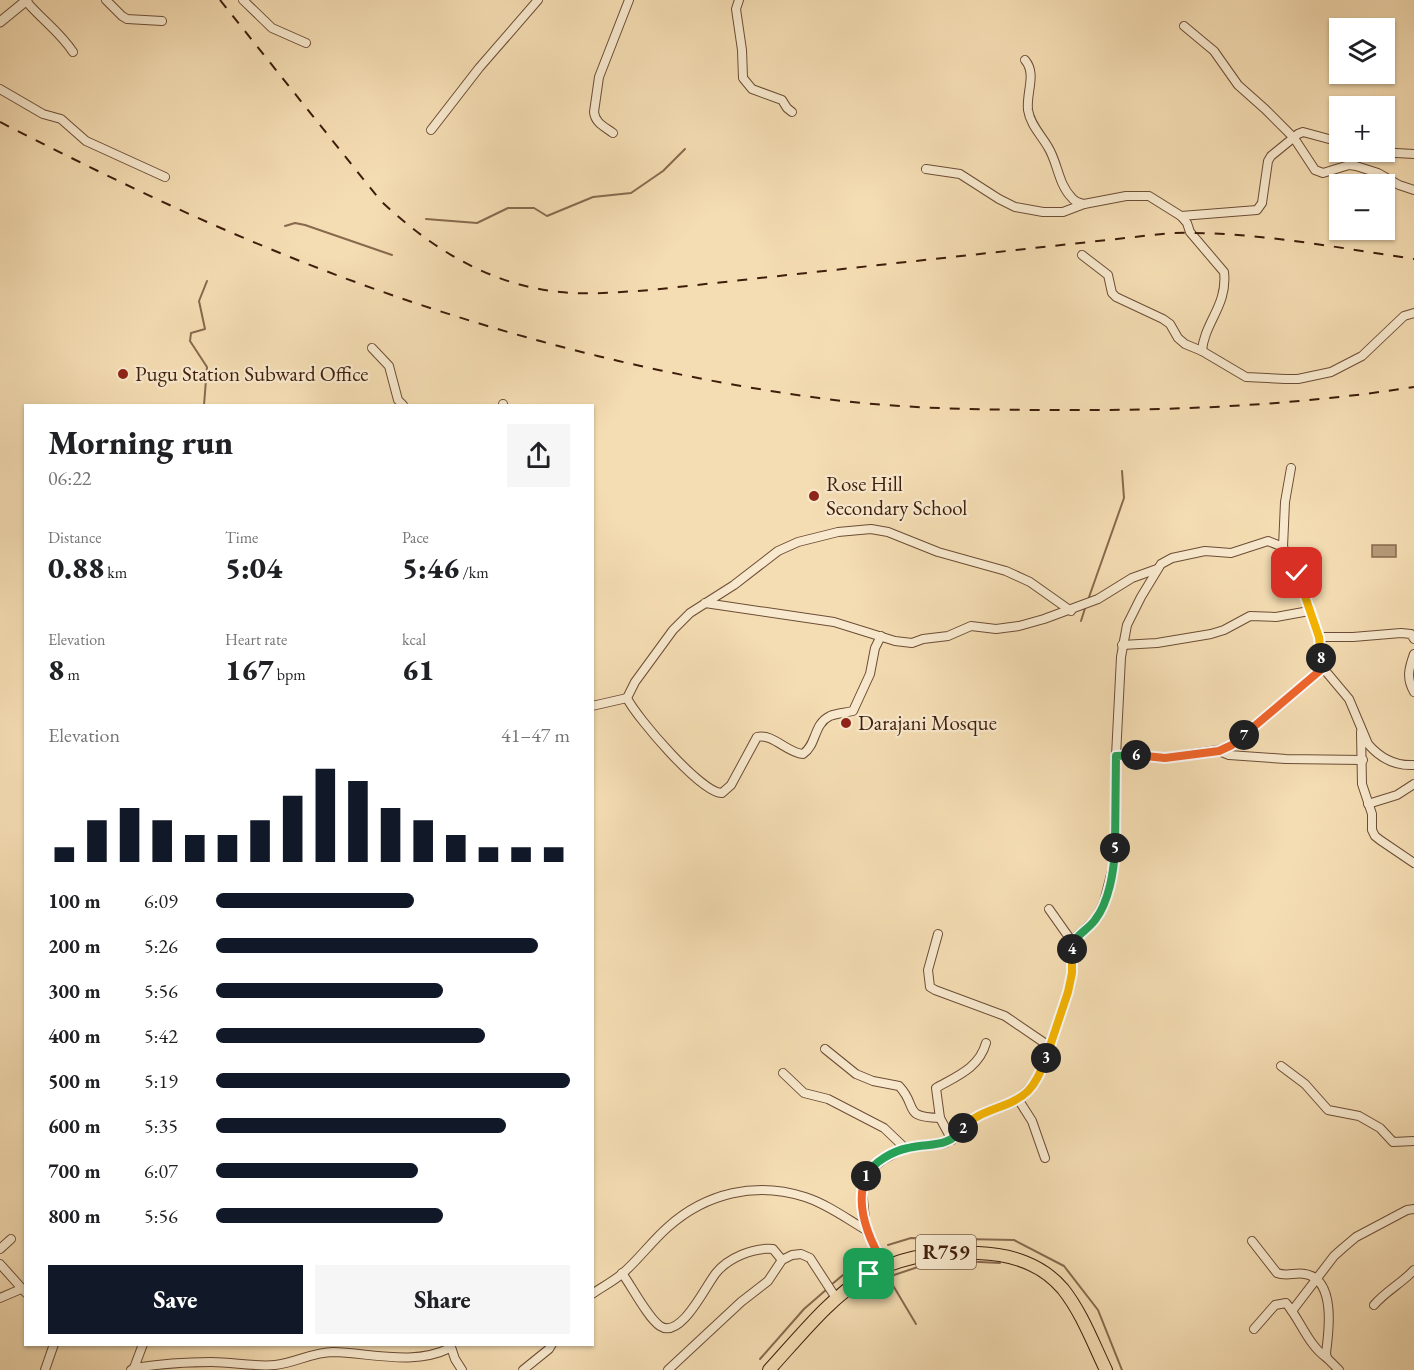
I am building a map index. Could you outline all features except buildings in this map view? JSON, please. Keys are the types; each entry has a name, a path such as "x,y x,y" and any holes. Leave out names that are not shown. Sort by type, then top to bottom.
{"main road":[{"name":"R759","path":"769,1370 848,1287 885,1266 909,1257 941,1252 992,1253 1012,1257 1032,1264 1049,1275 1063,1289 1084,1324 1106,1370"}],"street":[{"path":"0,22 26,0 41,18 64,38 73,52"},
{"path":"106,0 127,19 162,21"},
{"path":"243,0 272,28 306,43"},
{"path":"430,130 479,68 538,0"},
{"path":"613,133 600,124 594,117 594,112 599,77 629,0"},
{"path":"739,0 736,9 742,50 743,78 752,89 782,100 792,112"},
{"path":"1184,26 1214,51 1238,86 1266,109 1294,138 1311,165 1319,172 1349,165 1356,166 1378,172 1399,185 1414,190"},
{"path":"1024,60 1029,65 1032,74 1028,99 1030,118 1049,148 1065,189 1073,200 1084,204"},
{"path":"0,89 43,114 62,119 86,141 165,177"},
{"path":"1181,216 1257,210 1262,203 1271,156 1304,132 1329,139"},
{"path":"1395,153 1414,154"},
{"path":"926,169 960,174 999,199 1026,210 1063,212 1084,204 1126,196 1149,196 1181,216 1190,232 1224,272 1221,302 1204,340 1203,351"},
{"path":"1082,255 1108,275 1112,293 1116,297 1163,319 1170,324 1181,341 1203,351 1246,377 1298,379 1331,372 1362,356 1404,316 1414,313"},
{"path":"372,348 388,366 398,400 402,404"},
{"path":"1291,468 1284,502 1283,547 1297,573 1319,637 1323,668 1346,694 1374,750 1395,763 1414,765"},
{"path":"627,698 635,682 682,619 734,585 778,550 798,542 838,532 871,530 888,532 938,552 1006,571 1030,582 1071,610"},
{"path":"885,1266 866,1230 862,1188 867,1172 884,1159 905,1148 936,1145 951,1140 978,1116 1018,1099 1035,1083 1049,1046 1068,992 1072,973 1073,943 1077,936 1096,920 1110,883 1115,853 1118,688 1122,645 1132,613 1157,569 1165,561 1205,551 1231,553 1268,541 1283,547"},
{"path":"705,603 834,622 904,643 912,643 923,639 948,636 971,626 996,629 1019,626 1098,599 1132,578 1157,569"},
{"path":"1122,645 1157,643 1211,634 1224,630 1250,616 1276,617 1309,611"},
{"path":"1319,637 1401,633 1410,634 1414,639"},
{"path":"627,698 650,729 697,780 711,790 722,793 731,785 757,738 762,736 797,754 803,754 810,749 824,719 835,714 853,711 870,674 881,636"},
{"path":"1414,654 1408,675 1408,681 1414,692"},
{"path":"1116,756 1130,754 1165,758 1219,751 1232,745 1323,668"},
{"path":"594,706 627,698"},
{"path":"1360,725 1363,760 1362,784 1375,836 1414,863"},
{"path":"1219,751 1229,755 1286,759 1363,760"},
{"path":"1368,804 1397,795 1414,784"},
{"path":"1049,909 1073,943"},
{"path":"938,934 928,970 930,987 1005,1016 1049,1046"},
{"path":"951,1140 940,1118 936,1088 972,1066 984,1050 986,1043"},
{"path":"825,1048 856,1074 873,1081 899,1086 914,1113 924,1117 940,1118"},
{"path":"1281,1066 1305,1084 1328,1110 1359,1116 1380,1128 1393,1142 1414,1141"},
{"path":"783,1073 804,1093 828,1099 884,1128 905,1148"},
{"path":"1018,1099 1032,1121 1045,1158"},
{"path":"594,1293 622,1274 685,1213 702,1203 728,1193 764,1189 807,1197 866,1230"},
{"path":"1292,1311 1334,1256 1356,1237 1407,1210 1414,1209"},
{"path":"0,1249 11,1239"},
{"path":"1252,1241 1277,1273 1304,1274 1315,1279 1322,1287 1331,1317 1326,1353 1328,1358"},
{"path":"622,1274 654,1320 661,1327 666,1328 672,1327 701,1299 715,1274 725,1264 768,1248 773,1249 782,1260"},
{"path":"668,1370 741,1302 768,1281 782,1260 796,1253 810,1258 836,1298"},
{"path":"0,1264 23,1291 0,1298"},
{"path":"1374,1305 1414,1270"},
{"path":"1254,1329 1272,1307 1279,1303 1286,1303 1314,1347 1339,1370"},
{"path":"45,1370 53,1346"},
{"path":"132,1369 142,1346"},
{"path":"132,1369 160,1364 211,1362 275,1365 291,1363 319,1353 333,1352 381,1357 426,1356 439,1353 450,1346 462,1370"},
{"path":"523,1370 551,1346"}],"shaded area":[{"path":"1372,545 1396,545 1396,557 1372,557"}],"waterway":[{"path":"426,219 477,223 508,208 534,208 547,216 593,197 631,193 663,171 685,149"},
{"path":"285,226 295,223 305,225 392,255"},
{"path":"204,404 207,367 190,341 191,333 205,329 199,301 207,281"},
{"path":"1088,600 1124,498 1122,471"},
{"path":"1081,621 1086,605"},
{"path":"888,1245 911,1238 1014,1240 1064,1266 1098,1310 1122,1370"},
{"path":"831,1285 868,1254"},
{"path":"916,1324 888,1277 939,1260 1000,1263"},
{"path":"760,1359 804,1309 827,1289"}],"railway":[{"path":"220,0 380,200 419,234 462,261 485,272 534,288 583,293 651,290 1171,233 1262,237 1414,259"},
{"path":"0,122 173,207 345,278 478,323 613,360 681,375 852,402 984,409 1125,410 1208,407 1291,402 1414,387"}],"place":[{"name":"Pugu Station Subward Office","path":"123,374"},
{"name":"Rose Hill Secondary School","path":"814,496"},
{"name":"Darajani Mosque","path":"846,723"}],"route":[{"path":"869,1274 885,1266 866,1230 862,1188 867,1172 884,1159 905,1148 946,1143 971,1120 1018,1099 1028,1092 1041,1071 1068,992 1072,973 1073,943 1077,936 1096,920 1110,883 1115,853 1116,756 1130,754 1165,758 1224,749 1232,745 1323,668 1319,637 1297,573"}]}
